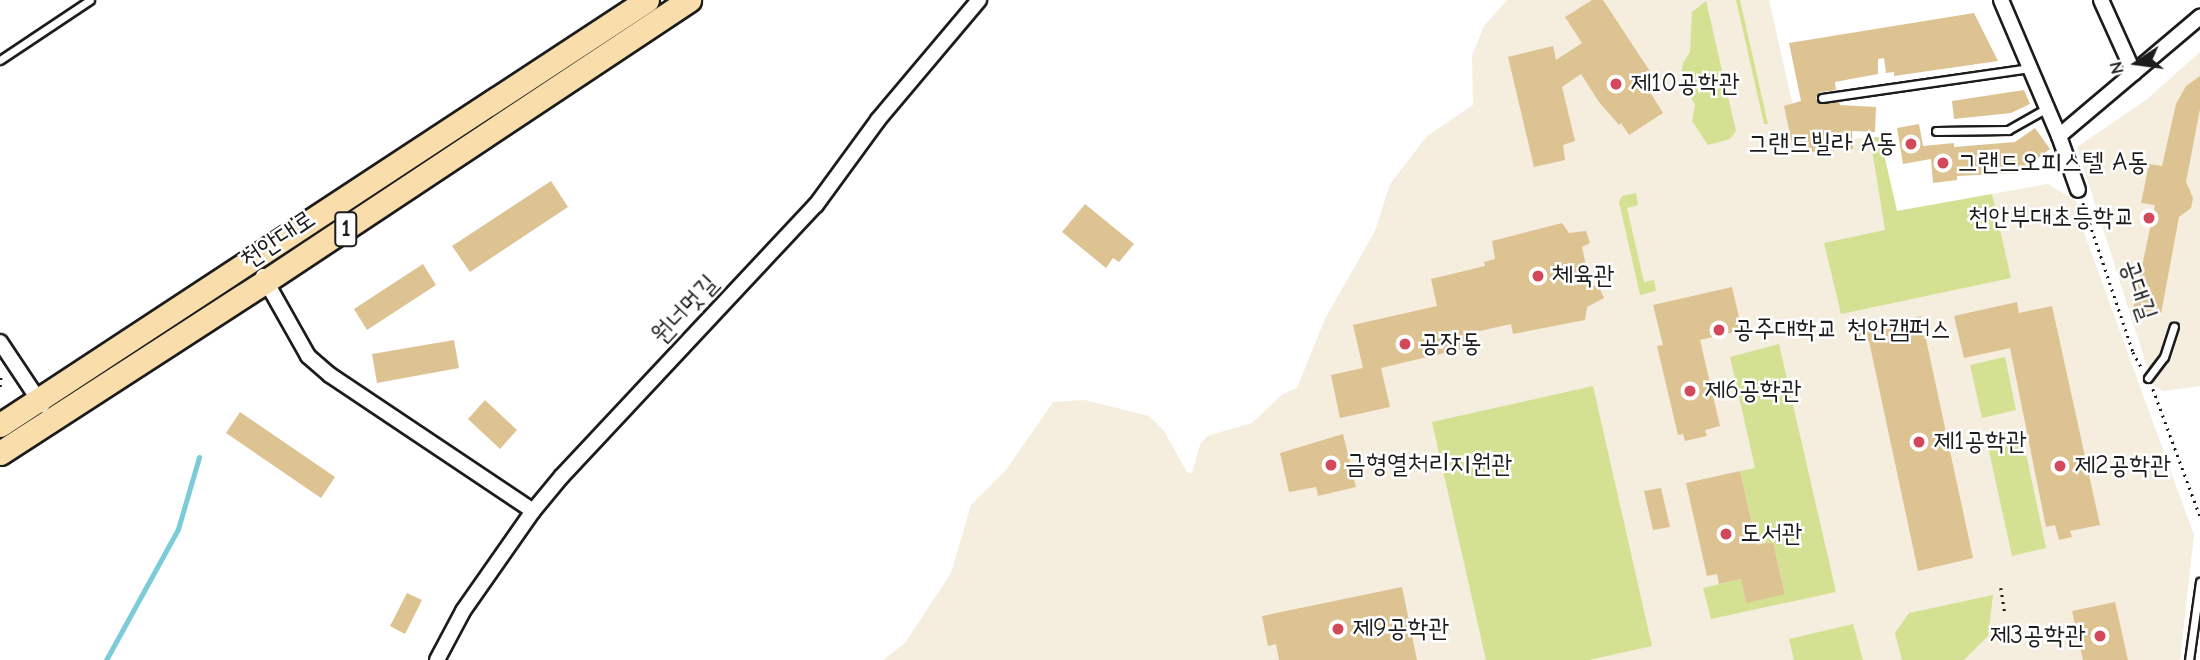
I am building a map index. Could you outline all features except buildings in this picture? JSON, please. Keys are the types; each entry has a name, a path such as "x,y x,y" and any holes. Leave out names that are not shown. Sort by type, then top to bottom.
{"main road":[{"name":"천안대로","path":"0,425 647,0"},
{"name":"천안대로","path":"0,453 267,281 689,0"}],"street":[{"name":"원너멋길","path":"437,660 463,611 533,511 562,476 816,205 878,120 979,0"},
{"path":"2001,0 2059,136 2078,190"},
{"path":"2101,0 2134,73"},
{"path":"2059,136 2200,17"},
{"path":"253,257 308,356 330,375 533,511"},
{"path":"0,342 52,421"}],"lane":[{"path":"0,60 90,0"},
{"path":"1822,98 2030,68"},
{"path":"1936,131 2008,130 2047,108"},
{"path":"2148,378 2164,357 2174,327"},
{"path":"2189,660 2200,582"}],"path":[{"name":"공대길","path":"2078,190 2133,352 2148,378 2200,516"},
{"path":"0,370 0,387"},
{"path":"2001,588 2005,612"}],"shaded area":[{"name":"공주대학교 천안캠퍼스","path":"1507,0 1769,0 1801,142 1880,137 1897,211 2048,184 2076,201 2086,238 2194,535 2180,660 883,660 905,643 951,573 971,505 1006,470 1053,402 1085,400 1149,416 1164,431 1187,472 1192,473 1200,445 1207,436 1252,423 1283,394 1297,388 1325,319 1375,231 1390,184 1427,136 1473,105 1472,56 1484,26"},
{"name":"천안부대초등학교","path":"2200,52 2200,386 2163,391 2154,385 2149,373 2077,147 2146,100"}],"green space":[{"path":"1736,0 1740,0 1768,124 1764,124"},
{"path":"1706,1 1736,131 1730,139 1708,145 1692,121 1695,105 1681,76 1683,63 1690,52 1692,12"},
{"path":"1870,137 1880,137 1897,211 1992,194 2011,278 1841,314 1824,243 1885,230"},
{"path":"1636,193 1638,205 1627,208 1644,282 1654,280 1656,291 1640,295 1619,202 1622,196"},
{"path":"1779,344 1836,592 1711,619 1703,588 1741,579 1746,602 1785,593 1773,542 1757,545 1740,471 1755,468 1730,357"},
{"path":"2005,357 2016,410 1982,418 1970,365"},
{"path":"1593,386 1652,646 1589,660 1486,660 1432,422"},
{"path":"2021,430 2046,548 2012,556 1986,437"},
{"path":"1993,595 1988,636 1964,660 1902,660 1895,633 1909,613"},
{"path":"1853,624 1863,660 1794,660 1789,639"}],"waterway":[{"path":"106,660 178,529 199,457"}],"place":[{"name":"제10공학관","path":"1616,84"},
{"name":"그랜드빌라 A동","path":"1911,144"},
{"name":"그랜드오피스텔 A동","path":"1943,163"},
{"name":"천안부대초등학교","path":"2149,218"},
{"name":"체육관","path":"1538,276"},
{"name":"공주대학교 천안캠퍼스","path":"1719,330"},
{"name":"공장동","path":"1405,344"},
{"name":"제6공학관","path":"1690,391"},
{"name":"제1공학관","path":"1919,442"},
{"name":"금형열처리지원관","path":"1331,465"},
{"name":"제2공학관","path":"2060,466"},
{"name":"도서관","path":"1726,534"},
{"name":"제9공학관","path":"1338,629"},
{"name":"제3공학관","path":"2100,636"}]}
